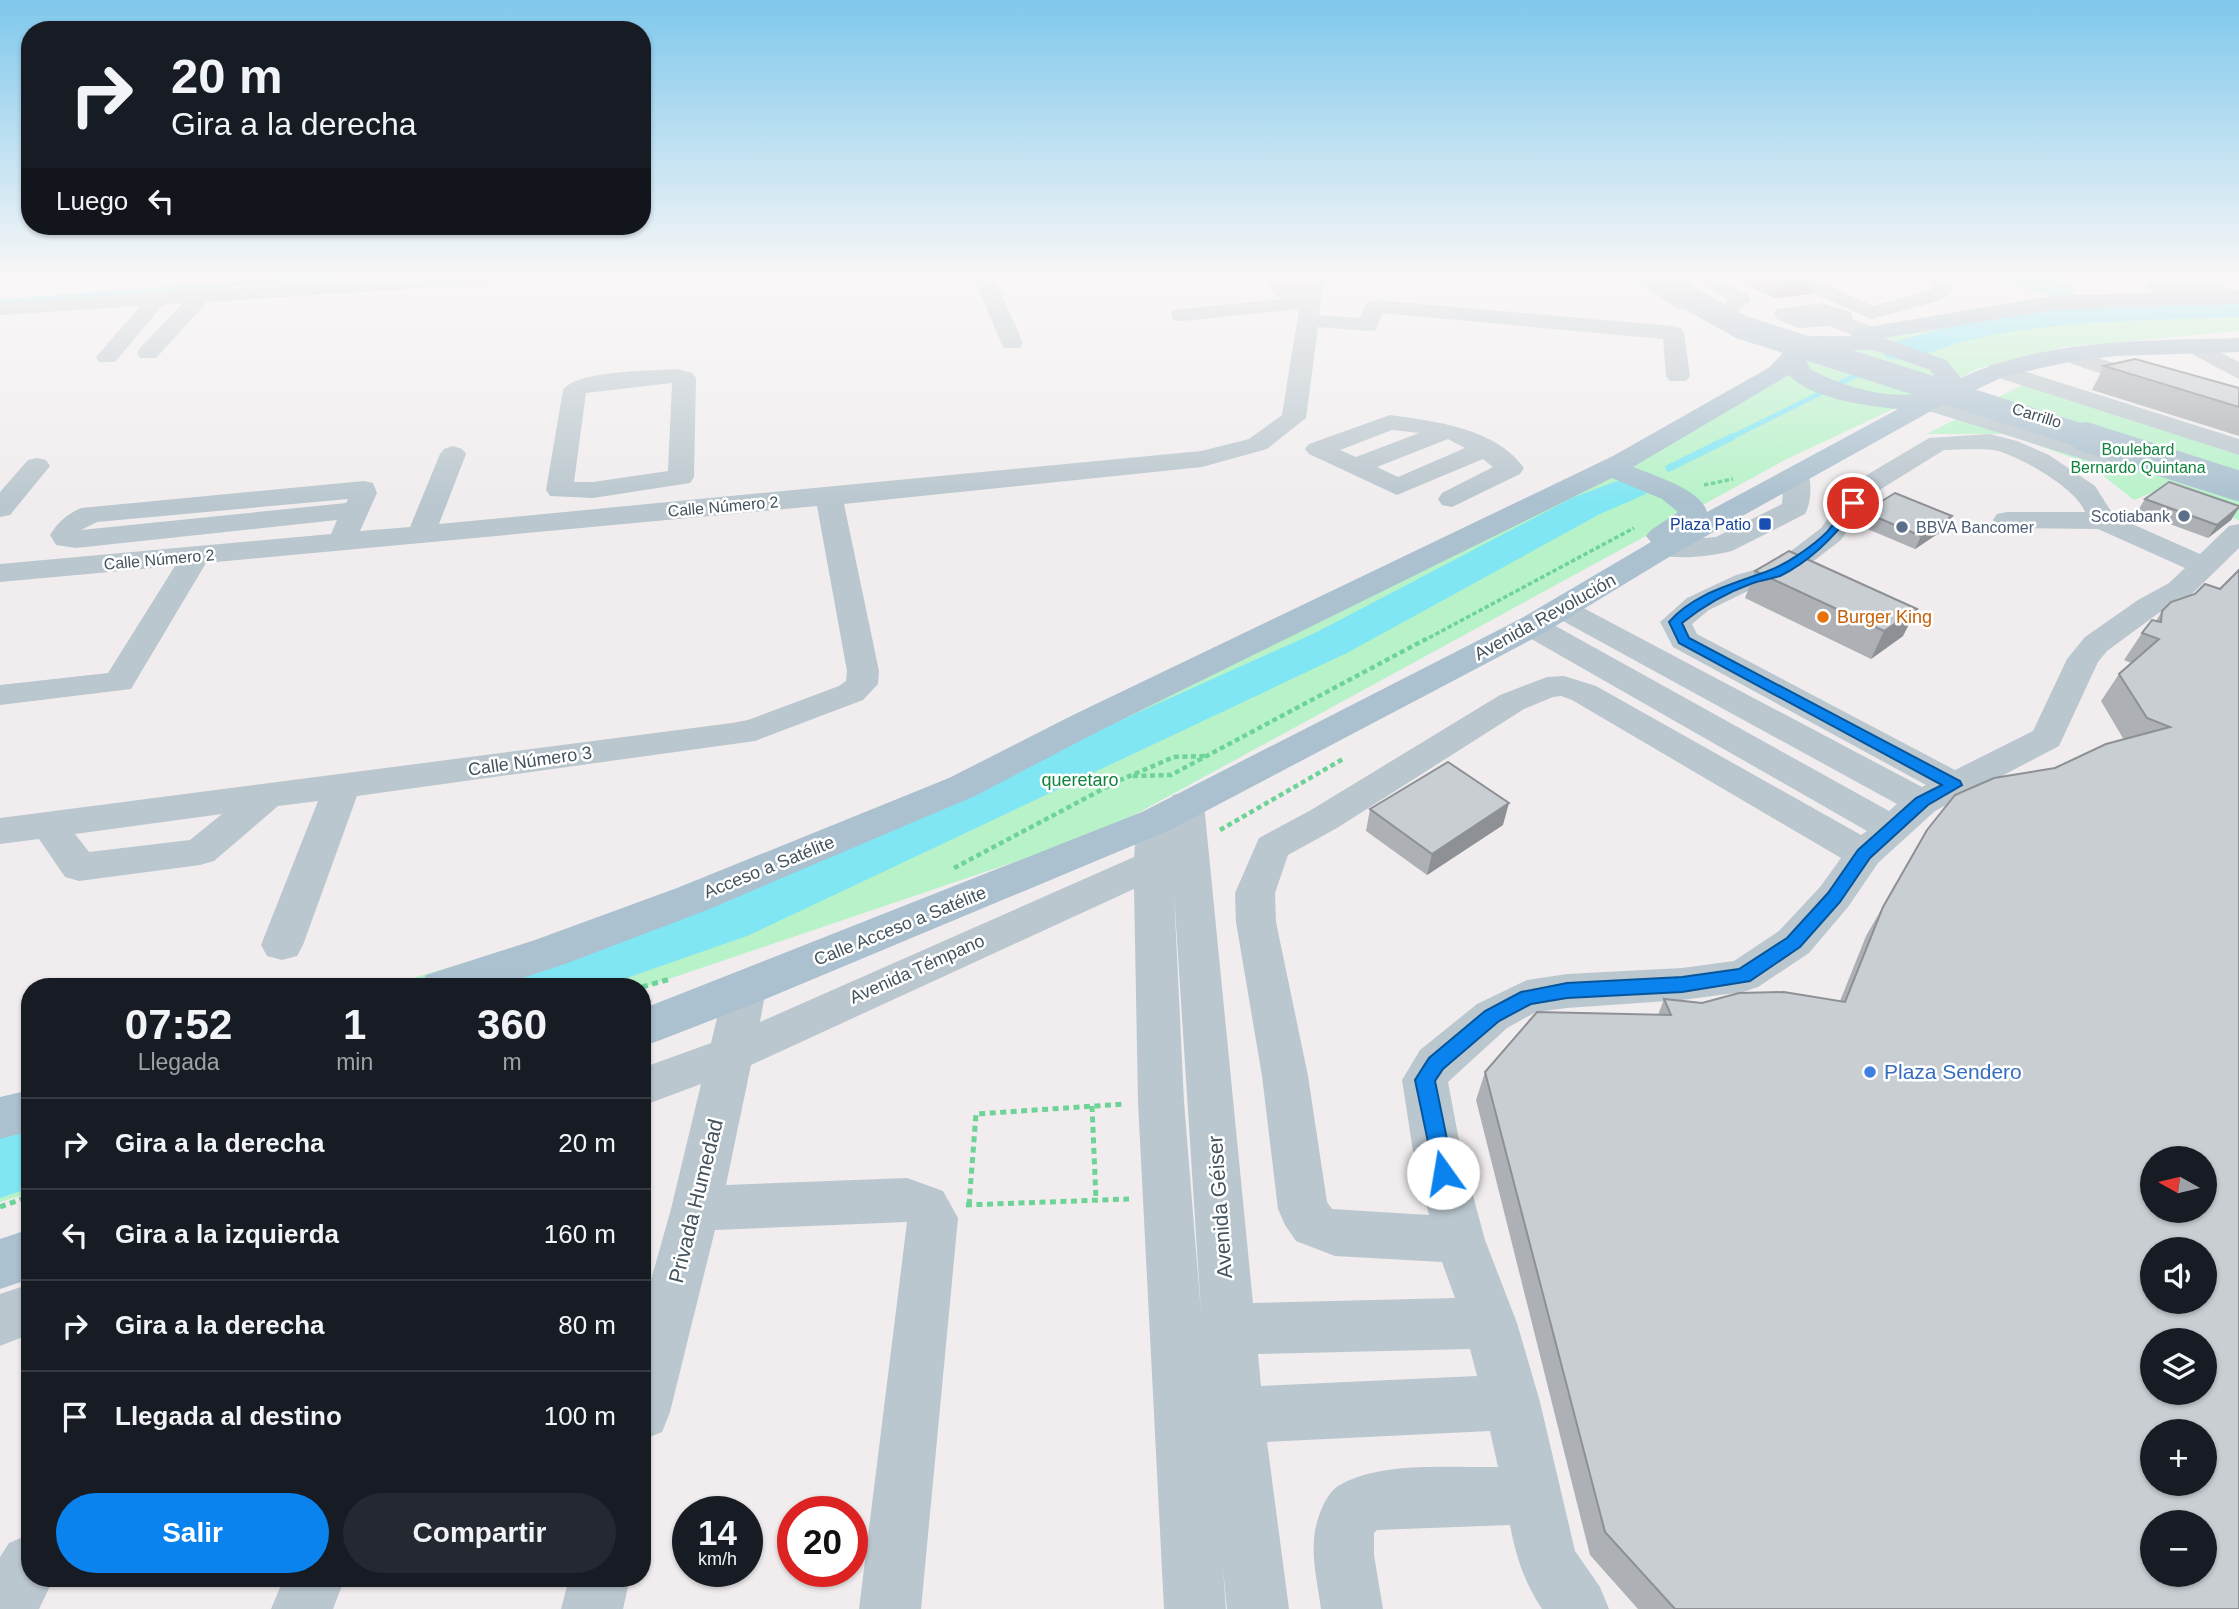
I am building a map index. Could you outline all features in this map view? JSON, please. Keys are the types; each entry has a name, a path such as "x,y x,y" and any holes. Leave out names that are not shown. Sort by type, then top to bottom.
{"main road":[{"path":"1617,470 1779,372 1800,352"},
{"path":"1802,352 1800,373 1828,387 1887,401 1928,402"},
{"path":"1820,352 2239,486"},
{"path":"1906,352 1938,365 1956,390 1998,370 2092,352"},
{"name":"Avenida Revolución","path":"1181,834 1626,572 1662,548 1928,402 1956,390"},
{"name":"Carrillo","path":"1956,390 2239,478"},
{"path":"1617,470 1672,493 1693,509 1692,517 1627,555 1626,572"},
{"name":"Acceso a Satélite","path":"470,978 550,952 727,885 962,787 1086,723 1617,470"},
{"name":"Calle Acceso a Satélite","path":"651,1025 1181,834"},
{"path":"0,1118 21,1112"},
{"path":"0,1264 21,1257"}],"street":[{"path":"107,357 111,352"},
{"path":"1303,352 1294,418 1368,429"},
{"path":"1675,352 1678,376"},
{"path":"2204,352 2239,374"},
{"path":"2069,355 2201,400 2239,402"},
{"path":"1998,370 2239,450"},
{"path":"2140,379 2239,374"},
{"path":"682,376 683,474 675,479 640,483 593,490 559,490 575,390 585,385 611,381 682,376"},
{"path":"1928,402 2239,498"},
{"name":"Calle Número 2","path":"0,573 828,497 1202,459 1258,444 1294,418"},
{"path":"1452,499 1511,468 1486,449 1449,430 1390,422 1318,449 1397,487 1486,449"},
{"path":"1354,467 1449,430"},
{"path":"1938,793 1684,640 1675,622 1698,604 1746,581 1775,573 1801,556 1831,534 1864,488 1938,443 1990,442 2008,446 2040,460 2086,492 2097,507 2102,521"},
{"path":"2151,450 2239,450"},
{"path":"421,534 453,454"},
{"path":"0,509 37,466"},
{"path":"630,514 640,483"},
{"path":"341,542 355,510 364,489 91,514 72,523 65,535 66,539 76,540 355,510"},
{"name":"Calle Número 3","path":"0,831 48,825 79,867 200,852 267,796 755,730 851,693 862,684 863,671 828,497"},
{"path":"2007,520 2102,521 2226,548"},
{"path":"1578,1609 1548,1564 1512,1402 1490,1323 1460,1240 1437,1150 1425,1080 1436,1063 1492,1016 1527,997 1567,990 1682,985 1743,976 1794,942 1879,841 1938,793 2047,738 2083,659 2096,644 2148,606 2180,589 2226,548"},
{"path":"0,695 118,682 197,555"},
{"path":"1563,609 1938,793"},
{"path":"1532,626 1879,841"},
{"path":"1460,1240 1335,1233 1323,1230 1307,1218 1301,1201 1286,1076 1256,922 1255,893 1272,847 1324,819 1512,702 1547,687 1575,688 1879,841"},
{"path":"282,945 342,786"},
{"path":"1181,834 1167,1213 1195,1609"},
{"name":"Avenida Témpano","path":"651,1084 731,1054 1181,834"},
{"name":"Avenida Géiser","path":"1181,834 1222,1227 1235,1415 1258,1609"},
{"name":"Privada Humedad","path":"651,1378 696,1209 745,989"},
{"path":"696,1209 895,1200 945,1204"},
{"path":"890,1609 933,1218 929,1209 945,1204"},
{"path":"1167,1213 1222,1227"},
{"path":"0,1320 21,1312"},
{"path":"1228,1329 1490,1323"},
{"path":"1235,1415 1512,1402"},
{"path":"1352,1609 1342,1540 1348,1519 1357,1508 1378,1500 1533,1495"},
{"path":"5,1609 21,1580"},
{"path":"302,1609 311,1587"},
{"path":"592,1609 598,1587"}],"path":[{"path":"1181,834 1349,755"},
{"path":"946,872 1118,781 1174,757 1207,756"},
{"path":"651,985 679,977"},
{"path":"1096,1200 1093,1106 976,1114 945,1204 1096,1200 1167,1213"},
{"path":"0,1207 21,1199"}],"green space":[{"name":"queretaro","path":"1816,352 2043,352 1980,368 1785,460 1103,832 651,985 651,978 413,978 727,885 1495,524"},
{"name":"Boulebard Bernardo Quintana","path":"2024,384 2239,455 2239,520 2155,491 2134,500 2087,463 2006,434 1927,434"},
{"path":"21,1095 21,1196 0,1202 0,1101"}],"building":[{"path":"2135,359 2239,388 2239,407 2104,366"},
{"path":"2169,482 2239,507 2217,525 2145,499"},
{"path":"1895,493 1952,516 1921,536 1864,512"},
{"path":"1789,551 1917,609 1884,631 1755,571"},
{"name":"Plaza Sendero","path":"2239,570 2239,1609 1675,1609 1605,1532 1485,1072 1537,1012 1671,1015 1664,999 1702,1003 1739,993 1784,992 1845,1002 1883,907 1927,830 1955,795 1994,778 2055,768 2106,744 2170,727 2147,718 2119,674 2159,639 2142,633 2152,620 2161,622 2162,611 2171,602 2195,594 2205,584 2220,589"},
{"path":"1448,762 1509,803 1432,854 1370,809"}],"waterway":[{"path":"1728,439 1865,371"},
{"path":"1669,468 1732,437"},
{"path":"559,978 727,921 1331,643 1586,506 1633,486"},
{"path":"0,1168 21,1161"}],"place":[{"name":"Scotiabank","path":"2184,516"},
{"name":"Plaza Patio","path":"1765,524"},
{"name":"BBVA Bancomer","path":"1902,527"},
{"name":"Burger King","path":"1823,617"},
{"name":"Plaza Sendero","path":"1870,1072"}],"route":[{"path":"1443,1173 1425,1080 1436,1063 1492,1016 1527,997 1567,990 1682,985 1743,976 1794,942 1834,897 1864,854 1922,802 1954,785 1684,640 1675,622 1698,604 1746,581 1775,573 1801,556 1831,534 1853,503"}]}
